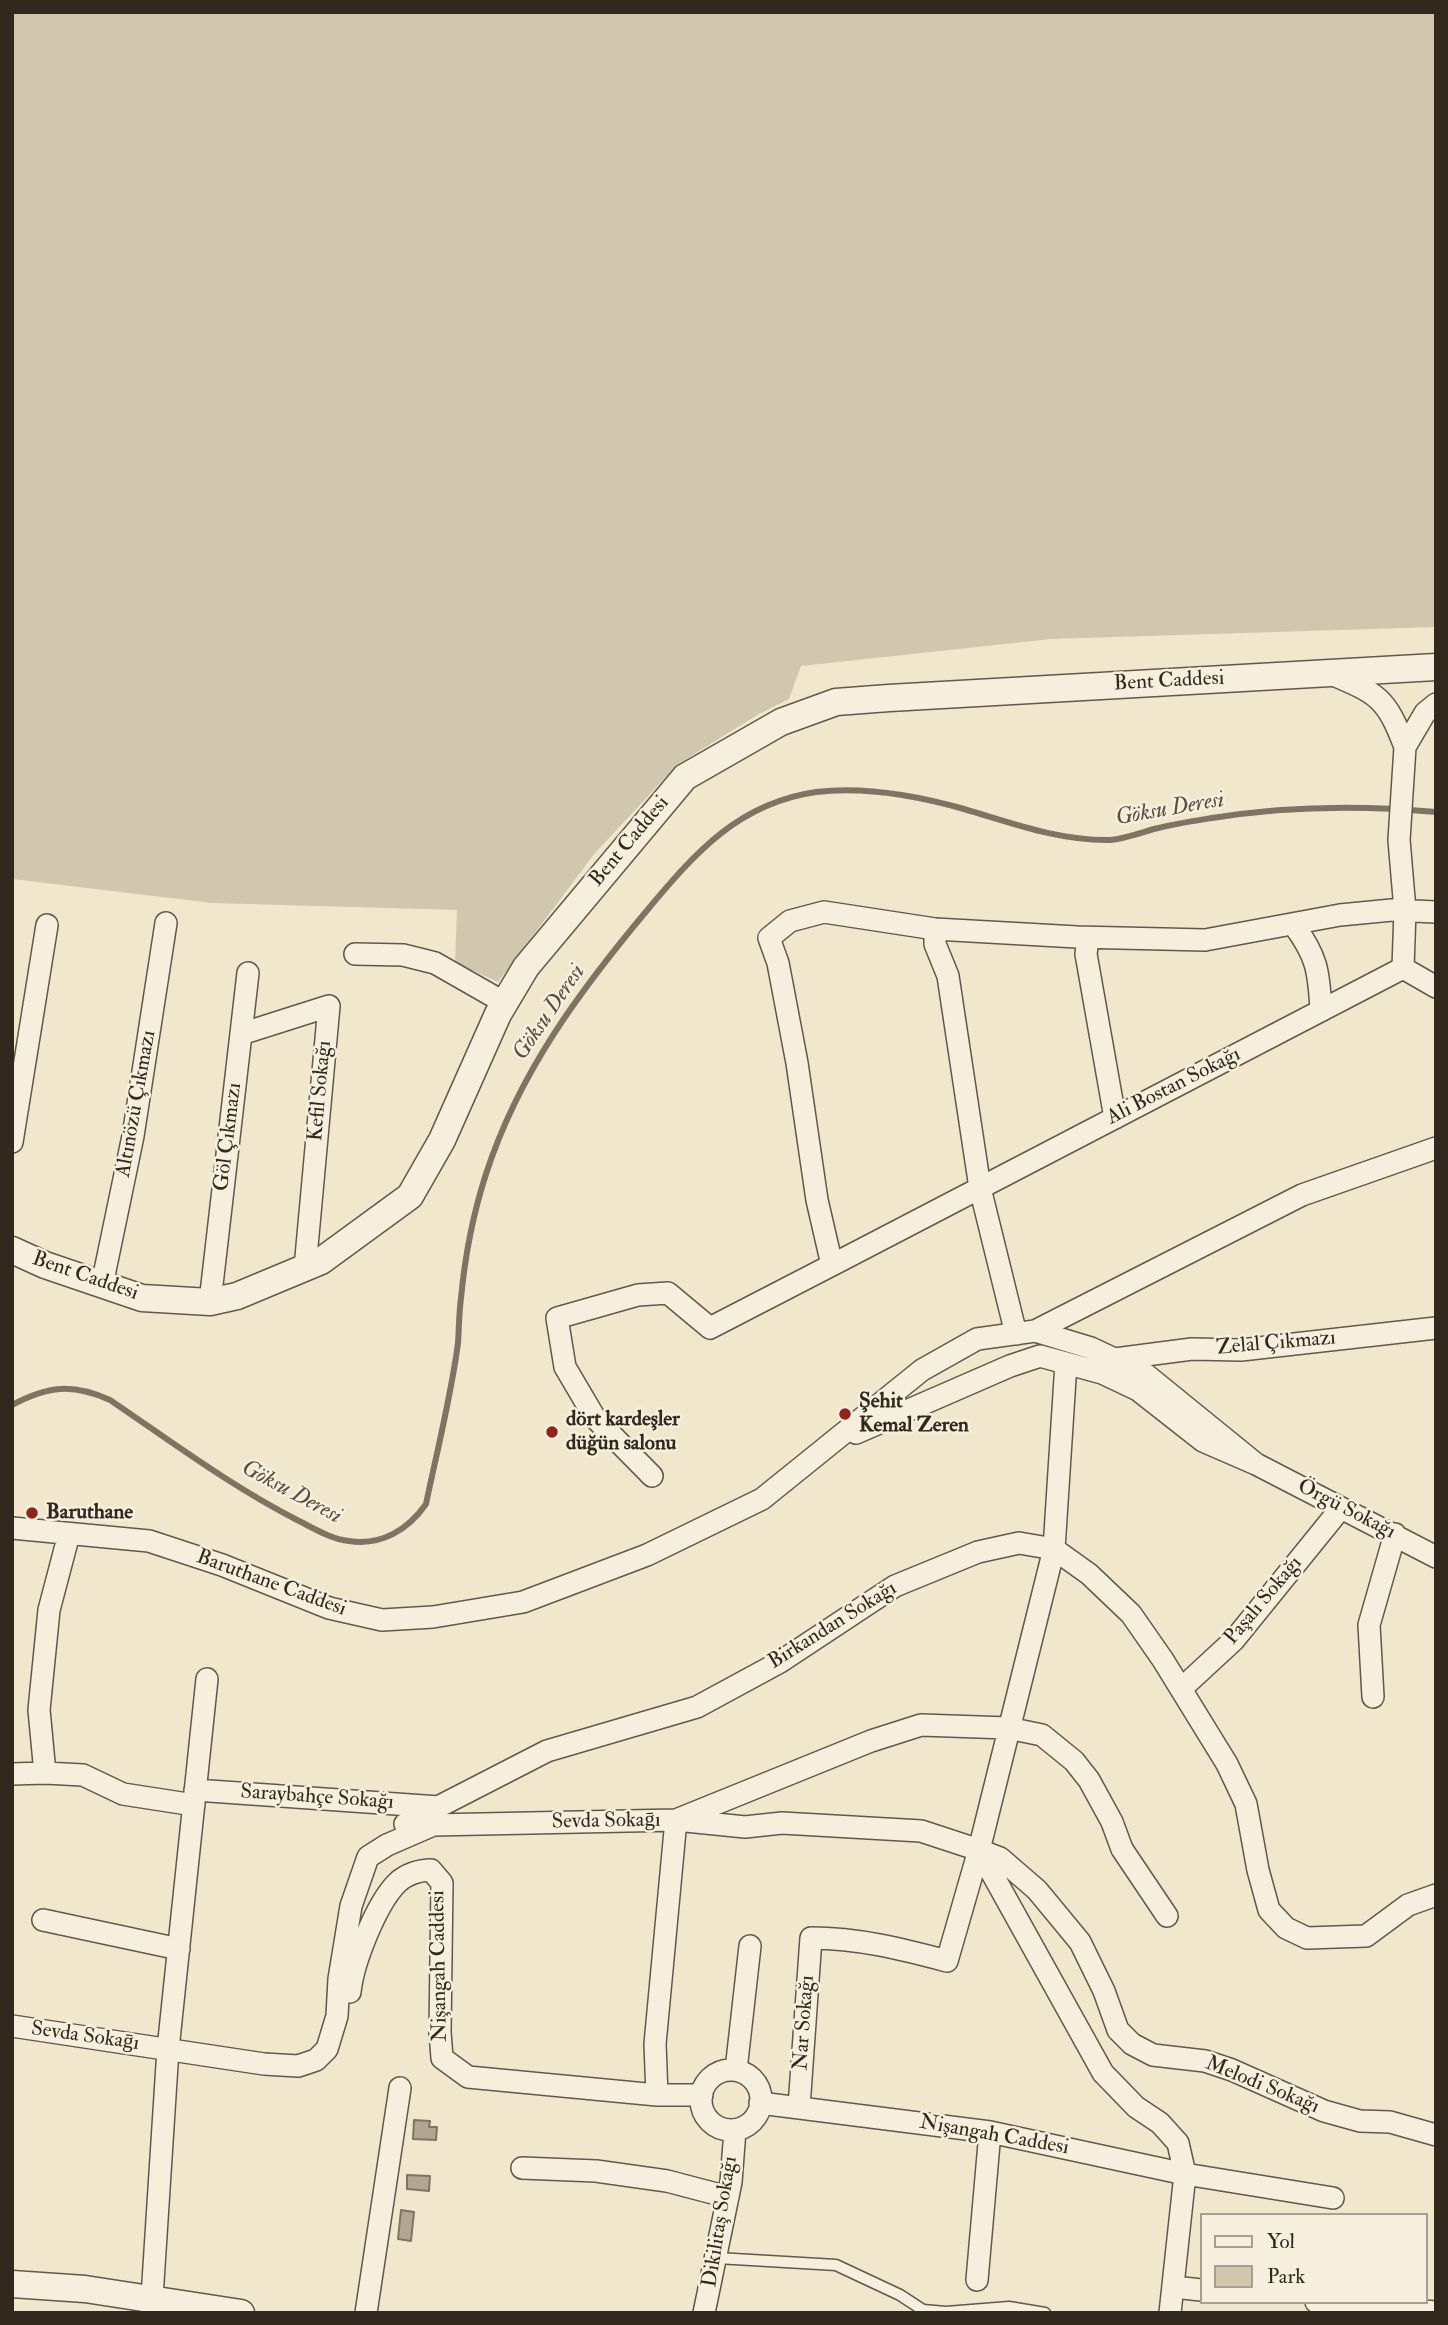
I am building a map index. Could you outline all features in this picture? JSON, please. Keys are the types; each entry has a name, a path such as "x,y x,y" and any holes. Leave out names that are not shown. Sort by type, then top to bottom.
{"street":[{"name":"Bent Caddesi","path":"12,1250 45,1265 142,1298 210,1302 237,1296 321,1261 410,1196 442,1140 505,1003 526,967 685,777 781,722 836,702 1436,667"},
{"path":"1329,673 1365,688 1380,699 1394,716 1405,747 1399,840 1405,910 1403,968 1436,987"},
{"path":"1405,747 1425,713 1436,704"},
{"path":"832,1265 817,1200 797,1063 778,963 769,938 790,920 824,912 935,929 1088,938 1205,940 1340,915 1405,910 1436,912"},
{"name":"Altınözü Çıkmazı","path":"103,1284 132,1136 166,923"},
{"path":"1293,924 1306,940 1319,971 1321,1010"},
{"path":"12,1142 47,925"},
{"path":"935,929 935,944 948,975 980,1188 1026,1332"},
{"path":"1088,938 1086,954 1115,1118"},
{"path":"355,954 403,955 435,963 505,1003"},
{"name":"Ali Bostan Sokağı","path":"652,1476 595,1418 565,1367 557,1318 638,1295 668,1293 710,1328 1403,968"},
{"name":"Göl Çıkmazı","path":"210,1302 248,973"},
{"name":"Kefil Sokağı","path":"241,1034 329,1006 305,1268"},
{"path":"826,1447 922,1370 977,1339 1026,1332 1144,1278 1302,1195 1436,1148"},
{"name":"Zelal Çıkmazı","path":"1115,1359 1192,1349 1241,1350 1436,1328"},
{"path":"1026,1332 1091,1348 1144,1373 1256,1464"},
{"path":"826,1447 909,1408 1040,1356 1102,1373 1138,1390 1203,1441 1256,1464"},
{"path":"1066,1363 1054,1549 979,1850 1103,2073 1136,2107 1160,2123 1178,2143 1185,2174 1170,2313"},
{"name":"Baruthane Caddesi","path":"12,1528 149,1541 222,1565 329,1608 382,1620 433,1617 523,1602 647,1555 762,1499 826,1447"},
{"name":"Örgü Sokağı","path":"1256,1464 1436,1557"},
{"name":"Paşalı Sokağı","path":"1181,1689 1234,1640 1341,1508"},
{"path":"45,1773 39,1710 49,1610 69,1534"},
{"path":"1373,1697 1369,1625 1395,1534"},
{"name":"Birkandan Sokağı","path":"368,1857 381,1837 547,1751 697,1707 780,1662 895,1586 978,1552 1019,1543 1054,1549 1089,1574 1132,1614 1227,1764 1246,1804 1258,1870 1269,1910 1286,1928 1307,1938 1366,1936 1408,1905 1436,1895"},
{"path":"151,2306 168,2049 207,1679"},
{"path":"657,2095 655,2044 676,1820 871,1741 921,1725 1009,1728 1042,1735 1074,1761 1089,1780 1112,1822 1122,1849 1167,1916"},
{"name":"Saraybahçe Sokağı","path":"12,1774 83,1775 123,1794 439,1807"},
{"name":"Sevda Sokaḡı","path":"368,1857 387,1845 433,1825 676,1820 745,1827 782,1823 921,1831 979,1850"},
{"name":"Nar Sokağı","path":"799,2107 811,1938 840,1938 908,1950 947,1962 979,1850"},
{"name":"Melodi Sokağı","path":"979,1850 1000,1858 1037,1890 1080,1942 1104,1991 1118,2030 1132,2043 1153,2055 1205,2062 1232,2070 1324,2111 1360,2121 1390,2122 1436,2135"},
{"path":"328,2047 337,2016 339,1979 351,1906 368,1857"},
{"name":"Nişangah Caddesi","path":"328,2047 335,2040 343,2022 351,1982 363,1944 384,1900 398,1881 419,1870 432,1870 442,1883 442,2058 468,2077 657,2095 702,2095"},
{"path":"43,1920 179,1949"},
{"path":"736,2070 750,1946"},
{"name":"Sevda Sokaḡı","path":"12,2026 264,2064 298,2066 316,2060 328,2047"},
{"path":"736,2070 746,2074 757,2084 761,2103 755,2118 744,2127 735,2130 723,2129 713,2124 705,2114 702,2095 705,2085 714,2076 724,2071 736,2070"},
{"path":"366,2313 400,2088"},
{"name":"Nişangah Caddesi","path":"761,2103 990,2132 1185,2174 1333,2198"},
{"name":"Dikilitaş Sokağı","path":"704,2313 728,2197 735,2130"},
{"path":"977,2280 990,2132"},
{"path":"522,2168 596,2171 667,2181 728,2197"},
{"path":"12,2284 85,2289 151,2306 241,2313"},
{"path":"1174,2287 1200,2290"},
{"path":"1340,2304 1436,2312"}],"lane":[{"path":"717,2258 836,2265 900,2295 923,2310 946,2312 1009,2307 1045,2313"}],"green space":[{"path":"12,12 1436,12 1436,627 1051,639 801,666 789,699 759,714 678,764 595,853 498,982 455,962 457,910 212,903 12,879"}],"shaded area":[{"path":"414,2120 430,2121 429,2127 437,2127 436,2140 413,2139"},
{"path":"407,2175 430,2176 429,2191 407,2189"},
{"path":"401,2210 414,2212 411,2241 398,2239"}],"waterway":[{"name":"Göksu Deresi","path":"12,1405 37,1394 60,1389 96,1395 110,1400 250,1494 317,1530 336,1538 361,1542 393,1534 411,1521 426,1504 455,1363 463,1282 473,1220 486,1174 516,1101 554,1033 599,969 684,868 721,833 764,807 789,798 835,790 910,796 1036,830 1091,840 1110,840 1161,827 1268,811 1380,808 1436,812"}],"place":[{"name":"Şehit Kemal Zeren","path":"845,1414"},
{"name":"dört kardeşler düğün salonu","path":"552,1432"},
{"name":"Baruthane","path":"32,1513"}]}
